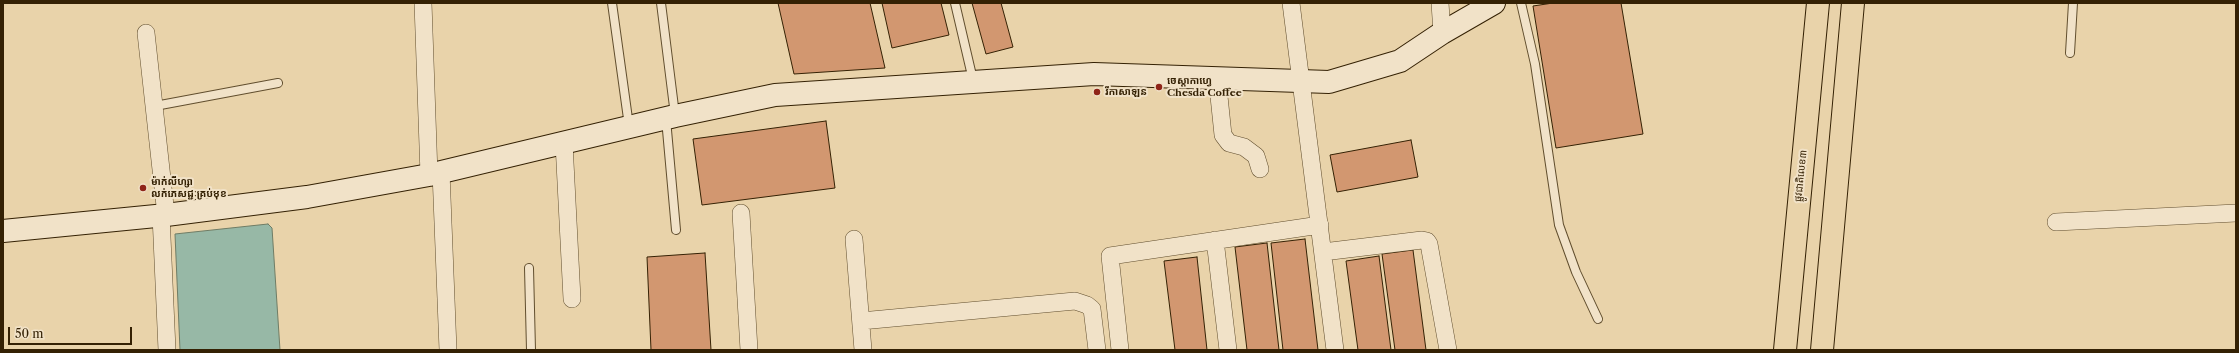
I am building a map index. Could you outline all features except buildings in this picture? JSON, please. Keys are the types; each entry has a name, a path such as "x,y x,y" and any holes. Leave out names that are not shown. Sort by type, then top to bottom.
{"highway":[{"name":"ផ្លូវជាតិលេខ៣","path":"1784,350 1818,3"},
{"path":"1822,350 1853,3"}],"street":[{"path":"423,3 448,350"},
{"path":"1291,3 1335,350"},
{"path":"1440,3 1442,33"},
{"path":"3,231 164,215 307,197 435,174 670,117 775,95 1094,74 1329,82 1400,61 1442,33 1494,3"},
{"path":"146,33 155,106 164,215 167,350"},
{"path":"1217,77 1223,135 1229,143 1244,147 1256,156 1260,169"},
{"path":"564,143 572,299"},
{"path":"741,213 750,350"},
{"path":"2056,222 2236,213"},
{"path":"1120,350 1110,256 1320,225"},
{"path":"854,239 863,350"},
{"path":"1215,240 1228,350"},
{"path":"1323,252 1422,240 1427,241 1429,244 1448,350"},
{"path":"860,321 1075,301 1087,305 1092,309 1097,350"}],"lane":[{"path":"612,3 629,127"},
{"path":"661,3 670,117 676,230"},
{"path":"955,3 974,83"},
{"path":"1521,3 1535,64 1559,225 1576,272 1598,319"},
{"path":"2070,53 2073,3"},
{"path":"155,106 278,83"},
{"path":"529,268 531,350"}],"shaded area":[{"path":"268,224 272,228 280,350 180,350 175,234"}],"place":[{"name":"ចេស្ដាកាហ្វេ Chesda Coffee","path":"1159,87"},
{"name":"រីកាសាឡន","path":"1097,92"},
{"name":"ម៉ាក់លីហ្សា លក់ភេសជ្ជៈគ្រប់មុខ","path":"143,188"}]}
